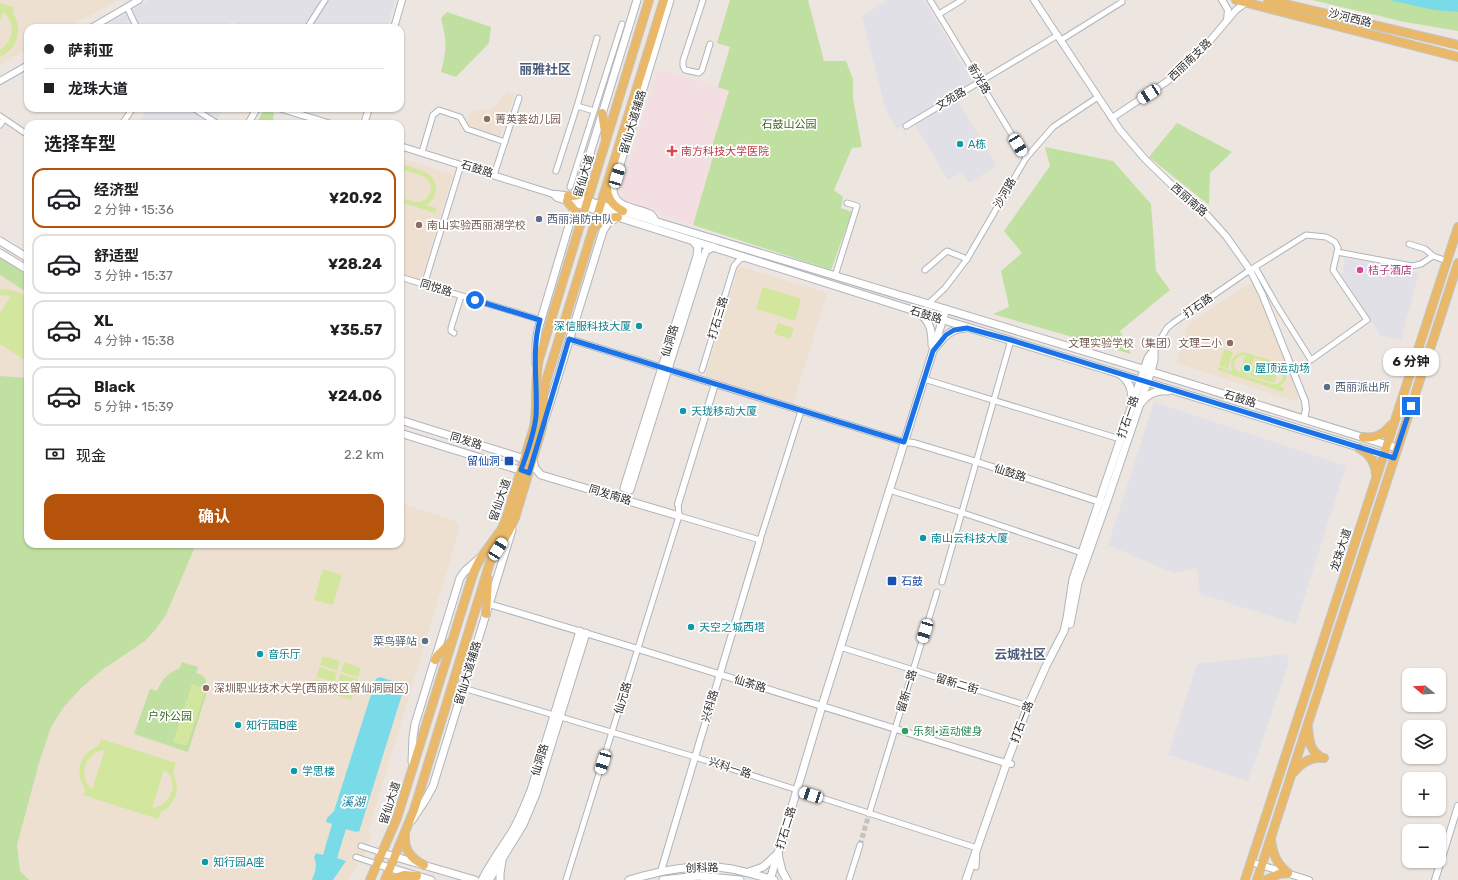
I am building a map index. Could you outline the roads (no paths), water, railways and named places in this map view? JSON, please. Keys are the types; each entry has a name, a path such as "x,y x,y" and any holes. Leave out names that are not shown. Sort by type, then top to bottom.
{"main road":[{"path":"570,198 579,189 598,112 637,0"},
{"name":"留仙大道","path":"530,460 536,419 536,375 541,353 649,0"},
{"name":"留仙大道","path":"370,878 395,824 474,571 483,555 504,525 540,434 543,422 546,380 664,0"},
{"name":"留仙大道辅路","path":"656,222 651,215 618,202 614,197 613,188 670,0"},
{"name":"沙河西路","path":"1270,0 1458,45"},
{"name":"沙河西路","path":"1243,2 1458,56"},
{"path":"598,112 607,139"},
{"path":"616,158 627,141"},
{"path":"570,198 587,191 594,181"},
{"path":"608,183 607,191 610,199 620,214"},
{"path":"570,198 580,218 580,227"},
{"name":"石鼓路","path":"587,204 620,214 693,241 748,257 971,329 1394,458"},
{"path":"536,375 536,338 540,320 574,208"},
{"path":"592,233 602,220 620,214"},
{"path":"540,434 603,231 608,222 620,214"},
{"name":"石鼓路","path":"620,214 656,222 929,303 1397,448"},
{"name":"龙珠大道","path":"1245,880 1394,419 1458,227"},
{"path":"0,241 24,256"},
{"name":"仙洞路","path":"665,369 697,256 698,247 693,241"},
{"name":"仙洞路","path":"627,489 665,369 703,258 706,252 713,247"},
{"path":"0,253 24,268"},
{"path":"553,280 570,257"},
{"path":"582,263 582,299"},
{"name":"龙珠大道","path":"1257,880 1397,448 1455,283 1458,264"},
{"path":"904,442 946,309"},
{"path":"914,311 923,316 929,323 932,333 933,351"},
{"path":"933,351 949,332 958,329 971,329"},
{"name":"打石一路","path":"966,880 1009,763 1042,684 1068,632 1072,619 1078,583 1147,370 1154,360 1154,350"},
{"path":"1117,373 1125,378 1130,385 1135,406 1153,392 1166,390 1179,392"},
{"name":"打石一路","path":"971,880 1028,706 1064,631 1073,579 1103,503 1120,439 1135,406"},
{"path":"1363,438 1373,437 1383,433 1391,425 1394,419"},
{"name":"同发路","path":"404,421 530,460"},
{"name":"同发路","path":"404,434 525,472"},
{"name":"打石二路","path":"771,880 840,646 904,442"},
{"path":"1359,448 1367,453 1372,459 1375,468 1375,481"},
{"path":"525,487 532,478 541,475 530,460"},
{"name":"留仙大道","path":"385,880 396,857 409,823 489,565 515,518 525,487 525,472"},
{"name":"同发南路","path":"541,475 679,516"},
{"name":"留仙大道辅路","path":"409,823 426,799 433,786 515,518"},
{"path":"410,776 415,724 460,578 465,571 483,555"},
{"path":"486,614 489,565"},
{"name":"仙洞路","path":"489,880 519,831 536,794 557,716 583,632"},
{"path":"435,660 454,638"},
{"name":"仙洞路","path":"482,880 493,860 510,835 524,808 557,716"},
{"path":"1291,776 1297,768 1308,760 1314,758 1324,758 1313,750 1309,740 1308,726"},
{"path":"406,832 405,844 409,854 416,861 424,865"},
{"path":"1271,838 1272,850 1276,860 1288,874"},
{"path":"382,853 475,880"},
{"path":"745,872 763,867 778,853"},
{"path":"778,853 782,871 787,880"},
{"path":"500,880 504,854"},
{"path":"459,875 478,875 486,870 493,860"},
{"path":"377,864 431,880"},
{"name":"创科路","path":"629,880 661,871 681,868 708,867 725,868 745,872 771,880"},
{"path":"1266,880 1278,874 1288,874"},
{"path":"389,880 404,875 417,876"},
{"name":"创科路","path":"663,880 698,876 740,880"}],"street":[{"path":"99,24 139,0"},
{"path":"310,24 325,0"},
{"path":"395,24 402,0"},
{"path":"703,0 683,61 682,66 685,70 699,73 702,70 710,44"},
{"name":"新光路","path":"930,0 1026,158"},
{"path":"939,14 962,0"},
{"name":"西丽南路","path":"1034,0 1120,130 1144,158 1183,196 1207,215 1253,269 1305,401 1306,409 1304,419"},
{"name":"文苑路","path":"906,126 980,81 1122,2 1122,0"},
{"path":"1222,0 1228,10 1226,23"},
{"name":"西丽南支路","path":"1112,118 1172,78 1208,43 1243,2"},
{"path":"127,7 134,24"},
{"path":"570,187 598,112 622,24"},
{"path":"556,171 597,38"},
{"path":"0,81 24,67"},
{"name":"沙河路","path":"929,303 945,288 967,259 1026,158 1054,127 1098,97"},
{"path":"494,175 519,98"},
{"path":"577,106 598,112"},
{"path":"422,152 434,114 439,110 460,117 467,129 505,142"},
{"path":"199,112 212,120"},
{"path":"292,112 318,120"},
{"path":"0,125 2,117 24,132"},
{"name":"石鼓路","path":"404,147 553,194 558,193 587,204"},
{"path":"424,285 461,165"},
{"path":"835,276 856,206 847,203"},
{"name":"打石路","path":"1154,350 1167,328 1253,269 1306,235 1321,236 1330,239 1337,245 1337,252"},
{"path":"1410,244 1425,249 1433,256 1447,261"},
{"path":"726,251 733,257 734,266"},
{"path":"925,270 947,251 967,259"},
{"path":"1253,269 1311,360 1367,320 1333,270 1337,252 1412,266 1421,264 1433,256"},
{"path":"734,266 740,259 748,257"},
{"name":"打石三路","path":"702,370 734,266"},
{"name":"同悦路","path":"404,278 540,320"},
{"path":"454,333 451,331 451,328 461,296"},
{"name":"仙鼓路","path":"569,339 800,411 977,462 1103,503"},
{"path":"942,582 963,513 1011,340"},
{"path":"924,379 1120,439"},
{"path":"715,384 678,504 679,516 760,540 800,411"},
{"path":"889,490 1082,553"},
{"name":"仙元路","path":"566,880 679,516"},
{"name":"兴科路","path":"661,871 760,540"},
{"name":"留新一路","path":"869,814 937,592"},
{"name":"仙茶路","path":"489,604 1009,763"},
{"name":"留新二街","path":"840,646 1028,706"},
{"name":"兴科一路","path":"463,688 694,757 977,848"},
{"path":"1435,880 1458,806"},
{"path":"849,880 860,845"},
{"path":"361,846 382,853"},
{"path":"976,866 977,848"},
{"path":"356,857 377,864"},
{"path":"1251,862 1309,880"}],"water":[{"path":"1389,0 1458,0 1458,12 1434,10"},
{"name":"溪湖","path":"380,677 405,685 359,832 346,829 337,858 346,861 333,880 312,880 316,866 314,858 316,853 323,855 332,824 326,822 327,818 334,811 376,679"}],"tunnel":[{"path":"860,845 869,814"}],"place":[{"name":"菁英荟幼儿园","path":"487,119"},
{"name":"A栋","path":"960,144"},
{"name":"南方科技大学医院","path":"672,151"},
{"name":"西丽消防中队","path":"539,219"},
{"name":"南山实验西丽湖学校","path":"419,225"},
{"name":"桔子酒店","path":"1360,270"},
{"name":"深信服科技大厦","path":"639,326"},
{"name":"文理实验学校（集团）文理二小","path":"1230,343"},
{"name":"屋顶运动场","path":"1247,368"},
{"name":"西丽派出所","path":"1327,387"},
{"name":"天珑移动大厦","path":"683,411"},
{"name":"留仙洞","path":"509,461"},
{"name":"南山云科技大厦","path":"923,538"},
{"name":"石鼓","path":"892,581"},
{"name":"天空之城西塔","path":"691,627"},
{"name":"菜鸟驿站","path":"425,641"},
{"name":"音乐厅","path":"260,654"},
{"name":"深圳职业技术大学(西丽校区留仙洞园区)","path":"206,688"},
{"name":"知行园B座","path":"238,725"},
{"name":"乐刻·运动健身","path":"905,731"},
{"name":"学思楼","path":"294,771"},
{"name":"知行园A座","path":"205,862"}],"district":[{"name":"丽雅社区","path":"545,69"},
{"name":"云城社区","path":"1020,654"}],"park label":[{"name":"石鼓山公园","path":"789,124"},
{"name":"户外公园","path":"170,716"}]}
